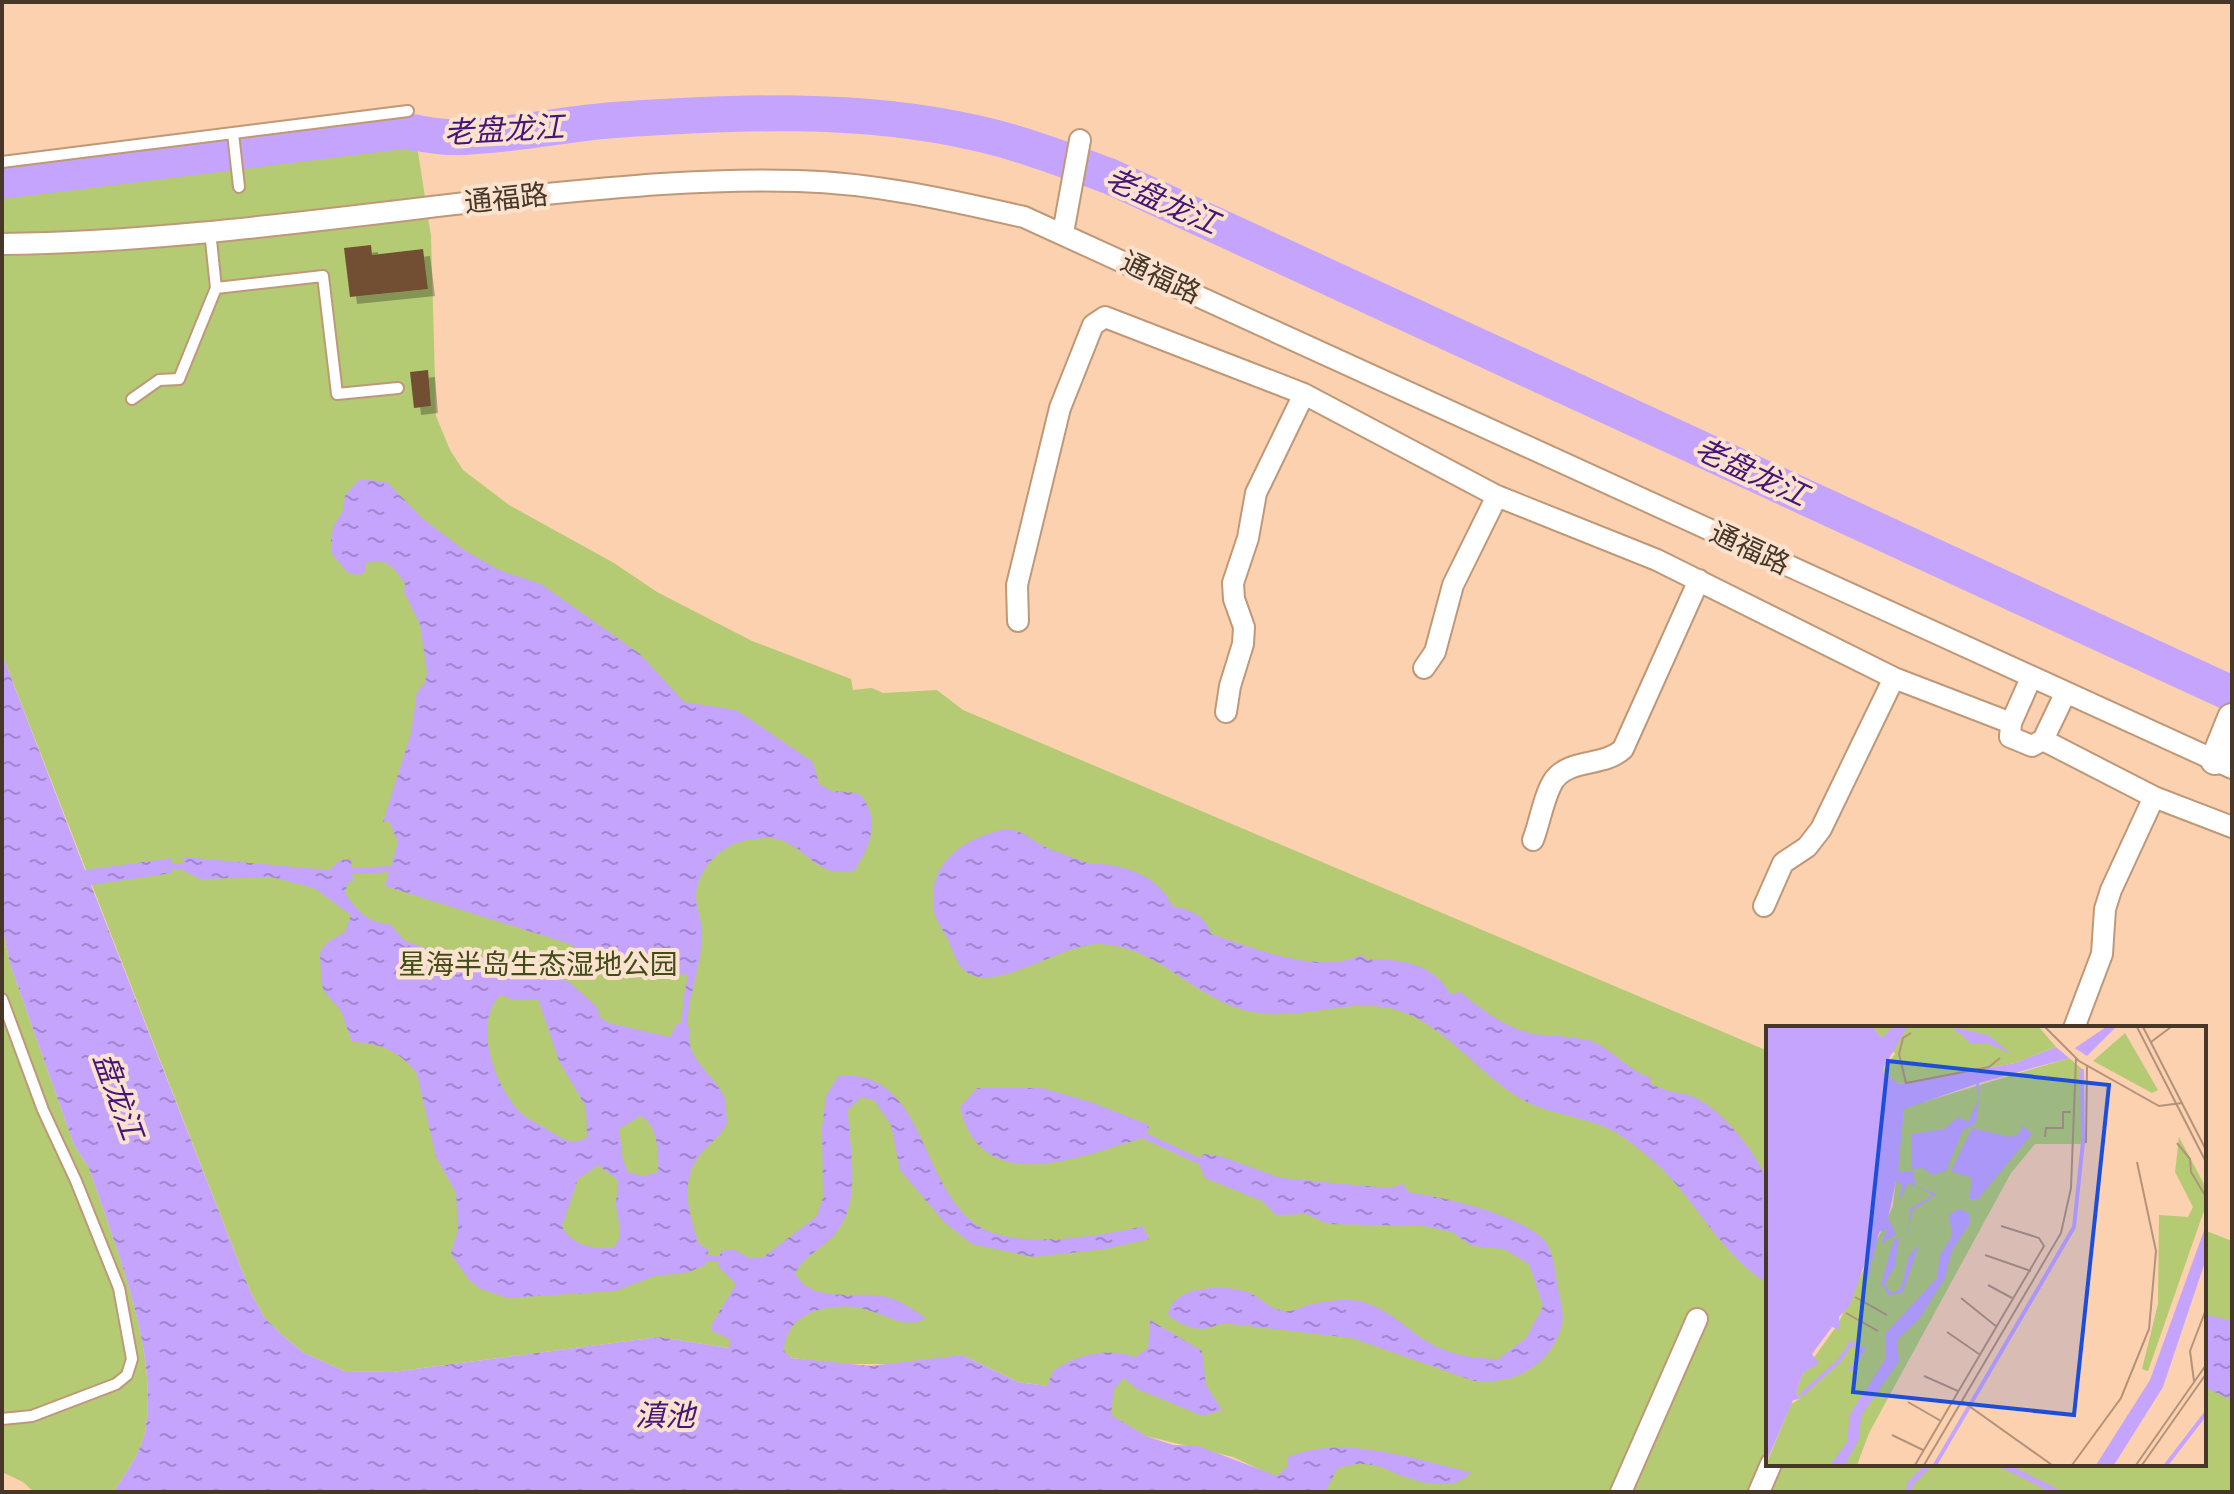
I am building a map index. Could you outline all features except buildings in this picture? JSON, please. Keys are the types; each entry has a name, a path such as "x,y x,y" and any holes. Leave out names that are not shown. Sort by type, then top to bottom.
{"street":[{"path":"1063,233 1080,140"},
{"name":"通福路","path":"2,244 113,241 611,187 718,180 799,181 881,187 1024,217 2223,764"},
{"path":"1018,621 1017,585 1060,408 1093,325 1105,317 1123,321 1304,394 1497,496 1699,580 1894,678 2011,723"},
{"path":"1226,712 1230,686 1243,644 1244,627 1234,599 1233,583 1248,538 1256,493 1304,394"},
{"path":"1424,668 1435,652 1453,585 1497,496"},
{"path":"1533,840 1554,779 1568,768 1613,759 1623,749 1699,580"},
{"path":"1764,906 1783,863 1807,847 1821,829 1894,678"},
{"path":"2031,678 2011,723 2010,737 2032,746 2043,740 2065,694"},
{"path":"2223,764 2232,718"},
{"path":"2043,740 2154,797 2232,827"},
{"path":"2075,1026 2102,954 2105,909 2111,890 2154,797"},
{"path":"1621,1492 1697,1319"},
{"path":"1759,1492 1770,1466"}],"lane":[{"path":"2,162 408,111"},
{"path":"233,133 239,187"},
{"path":"132,399 159,380 179,379 216,288 210,231"},
{"path":"216,288 323,276 337,394 398,388"},
{"path":"2,999 43,1110 76,1181 119,1288 132,1359 127,1375 116,1384 32,1416 2,1419"}],"green space":[{"name":"星海半岛生态湿地公园","path":"403,131 415,133 431,236 436,416 450,450 463,470 509,505 614,563 657,592 752,641 851,679 853,690 872,688 883,693 937,690 963,710 1766,1050 1766,1466 2206,1466 2206,1231 2232,1241 2232,1492 1308,1492 1233,1457 1146,1436 1047,1386 1018,1382 962,1355 900,1364 832,1364 659,1337 392,1372 344,1371 304,1353 264,1317 250,1291 2,654 2,181"},
{"path":"2,925 10,964 74,1145 89,1168 122,1264 140,1333 148,1401 145,1432 136,1455 113,1492 34,1492 23,1482 2,1472"}],"water":[{"path":"360,479 387,482 422,518 464,550 499,570 541,584 640,654 684,702 736,710 813,762 819,784 832,791 859,793 872,822 869,842 854,871 831,871 793,846 774,838 747,840 720,852 706,867 696,895 702,937 691,998 684,996 688,974 650,978 630,974 567,943 385,886 398,842 389,821 383,822 411,733 417,692 425,683 427,672 420,624 404,592 405,583 397,572 384,562 373,561 366,563 365,571 360,575 348,573 332,554 333,527 343,511 345,495"},
{"path":"2,654 85,870 172,858 172,873 91,885 250,1291 264,1317 304,1353 344,1371 392,1372 659,1337 729,1348 729,1339 712,1331 712,1324 736,1284 718,1266 721,1251 733,1249 749,1258 762,1258 817,1216 823,1197 822,1128 826,1096 838,1076 867,1079 889,1091 906,1110 944,1186 960,1209 980,1227 1016,1238 1060,1239 1143,1226 1149,1239 1105,1249 1033,1257 972,1244 944,1222 900,1170 891,1125 874,1100 861,1097 848,1110 852,1191 844,1221 795,1273 803,1283 823,1293 887,1297 926,1318 902,1322 860,1308 822,1309 800,1319 792,1327 784,1351 791,1358 870,1366 962,1355 1018,1382 1047,1386 1053,1371 1082,1356 1114,1353 1135,1357 1148,1348 1150,1320 1202,1351 1206,1385 1222,1410 1203,1416 1137,1389 1124,1378 1114,1389 1111,1415 1146,1436 1173,1445 1198,1446 1277,1476 1287,1467 1288,1457 1309,1450 1332,1448 1379,1451 1471,1472 1454,1483 1432,1484 1374,1465 1355,1465 1337,1469 1325,1492 113,1492 143,1440 148,1401 146,1367 122,1264 89,1168 74,1145 10,964 2,925"},
{"path":"1011,830 1078,860 1118,866 1140,874 1159,887 1172,906 1201,917 1211,934 1266,952 1306,961 1344,960 1361,955 1366,959 1414,964 1434,975 1450,994 1460,992 1512,1027 1535,1034 1594,1042 1637,1072 1650,1077 1651,1084 1698,1099 1737,1132 1764,1175 1766,1283 1736,1258 1672,1180 1631,1143 1603,1126 1542,1108 1518,1097 1438,1032 1403,1012 1368,1006 1291,1014 1259,1013 1217,999 1143,955 1123,947 1101,944 1067,951 1009,973 976,977 964,970 956,959 937,921 933,894 942,866 951,855 962,846 990,833"},
{"path":"184,857 329,870 341,860 351,859 353,881 348,882 345,893 364,915 376,922 390,924 405,941 447,955 487,957 543,971 569,982 597,1007 600,1017 609,1023 670,1037 677,1023 690,1027 689,1038 695,1056 724,1096 727,1123 695,1163 688,1186 689,1209 699,1244 709,1250 705,1265 689,1272 655,1276 615,1291 508,1298 481,1289 469,1280 451,1254 458,1229 456,1193 436,1157 417,1074 389,1050 352,1042 341,1011 323,990 320,953 326,943 345,932 351,915 314,888 271,877 200,879 184,871","holes":["500,995 514,1000 538,999 559,1061 586,1107 587,1137 576,1141 562,1138 524,1116 509,1098 494,1069 487,1037 492,1007","640,1116 651,1125 656,1140 658,1172 643,1176 628,1172 623,1161 619,1129","598,1165 618,1180 616,1207 620,1231 613,1248 591,1247 577,1242 562,1226 578,1179"]},
{"path":"977,1088 1042,1088 1091,1102 1149,1125 1147,1137 1066,1160 1038,1164 1012,1163 990,1154 972,1136 960,1107"},
{"path":"1204,1154 1220,1156 1281,1178 1389,1188 1403,1184 1408,1192 1478,1207 1529,1228 1545,1241 1552,1258 1563,1314 1557,1339 1550,1351 1529,1370 1503,1380 1474,1381 1352,1338 1222,1323 1200,1329 1181,1323 1168,1315 1172,1305 1189,1292 1200,1289 1237,1289 1285,1311 1328,1301 1357,1301 1381,1309 1426,1341 1443,1349 1470,1357 1498,1359 1526,1338 1543,1306 1529,1264 1504,1249 1472,1246 1452,1232 1424,1226 1328,1224 1306,1214 1276,1215 1262,1201 1205,1178 1197,1160"},
{"path":"2206,1314 2232,1321 2232,1400 2206,1388"}],"waterway":[{"name":"老盘龙江","path":"2,181 403,131 444,137 477,136 614,120 705,115 842,115 932,124 976,133 1109,176 2232,694"},
{"path":"172,866 184,866"},
{"path":"352,871 392,869"},
{"path":"684,1025 687,997"},
{"path":"1147,1137 1197,1160"},
{"path":"707,1258 720,1259"},
{"path":"1909,1492 1910,1484 1927,1466"},
{"path":"2005,1466 2057,1492"}],"water label":[{"name":"盘龙江","path":"118,1096"},
{"name":"滇池","path":"665,1416"}]}
